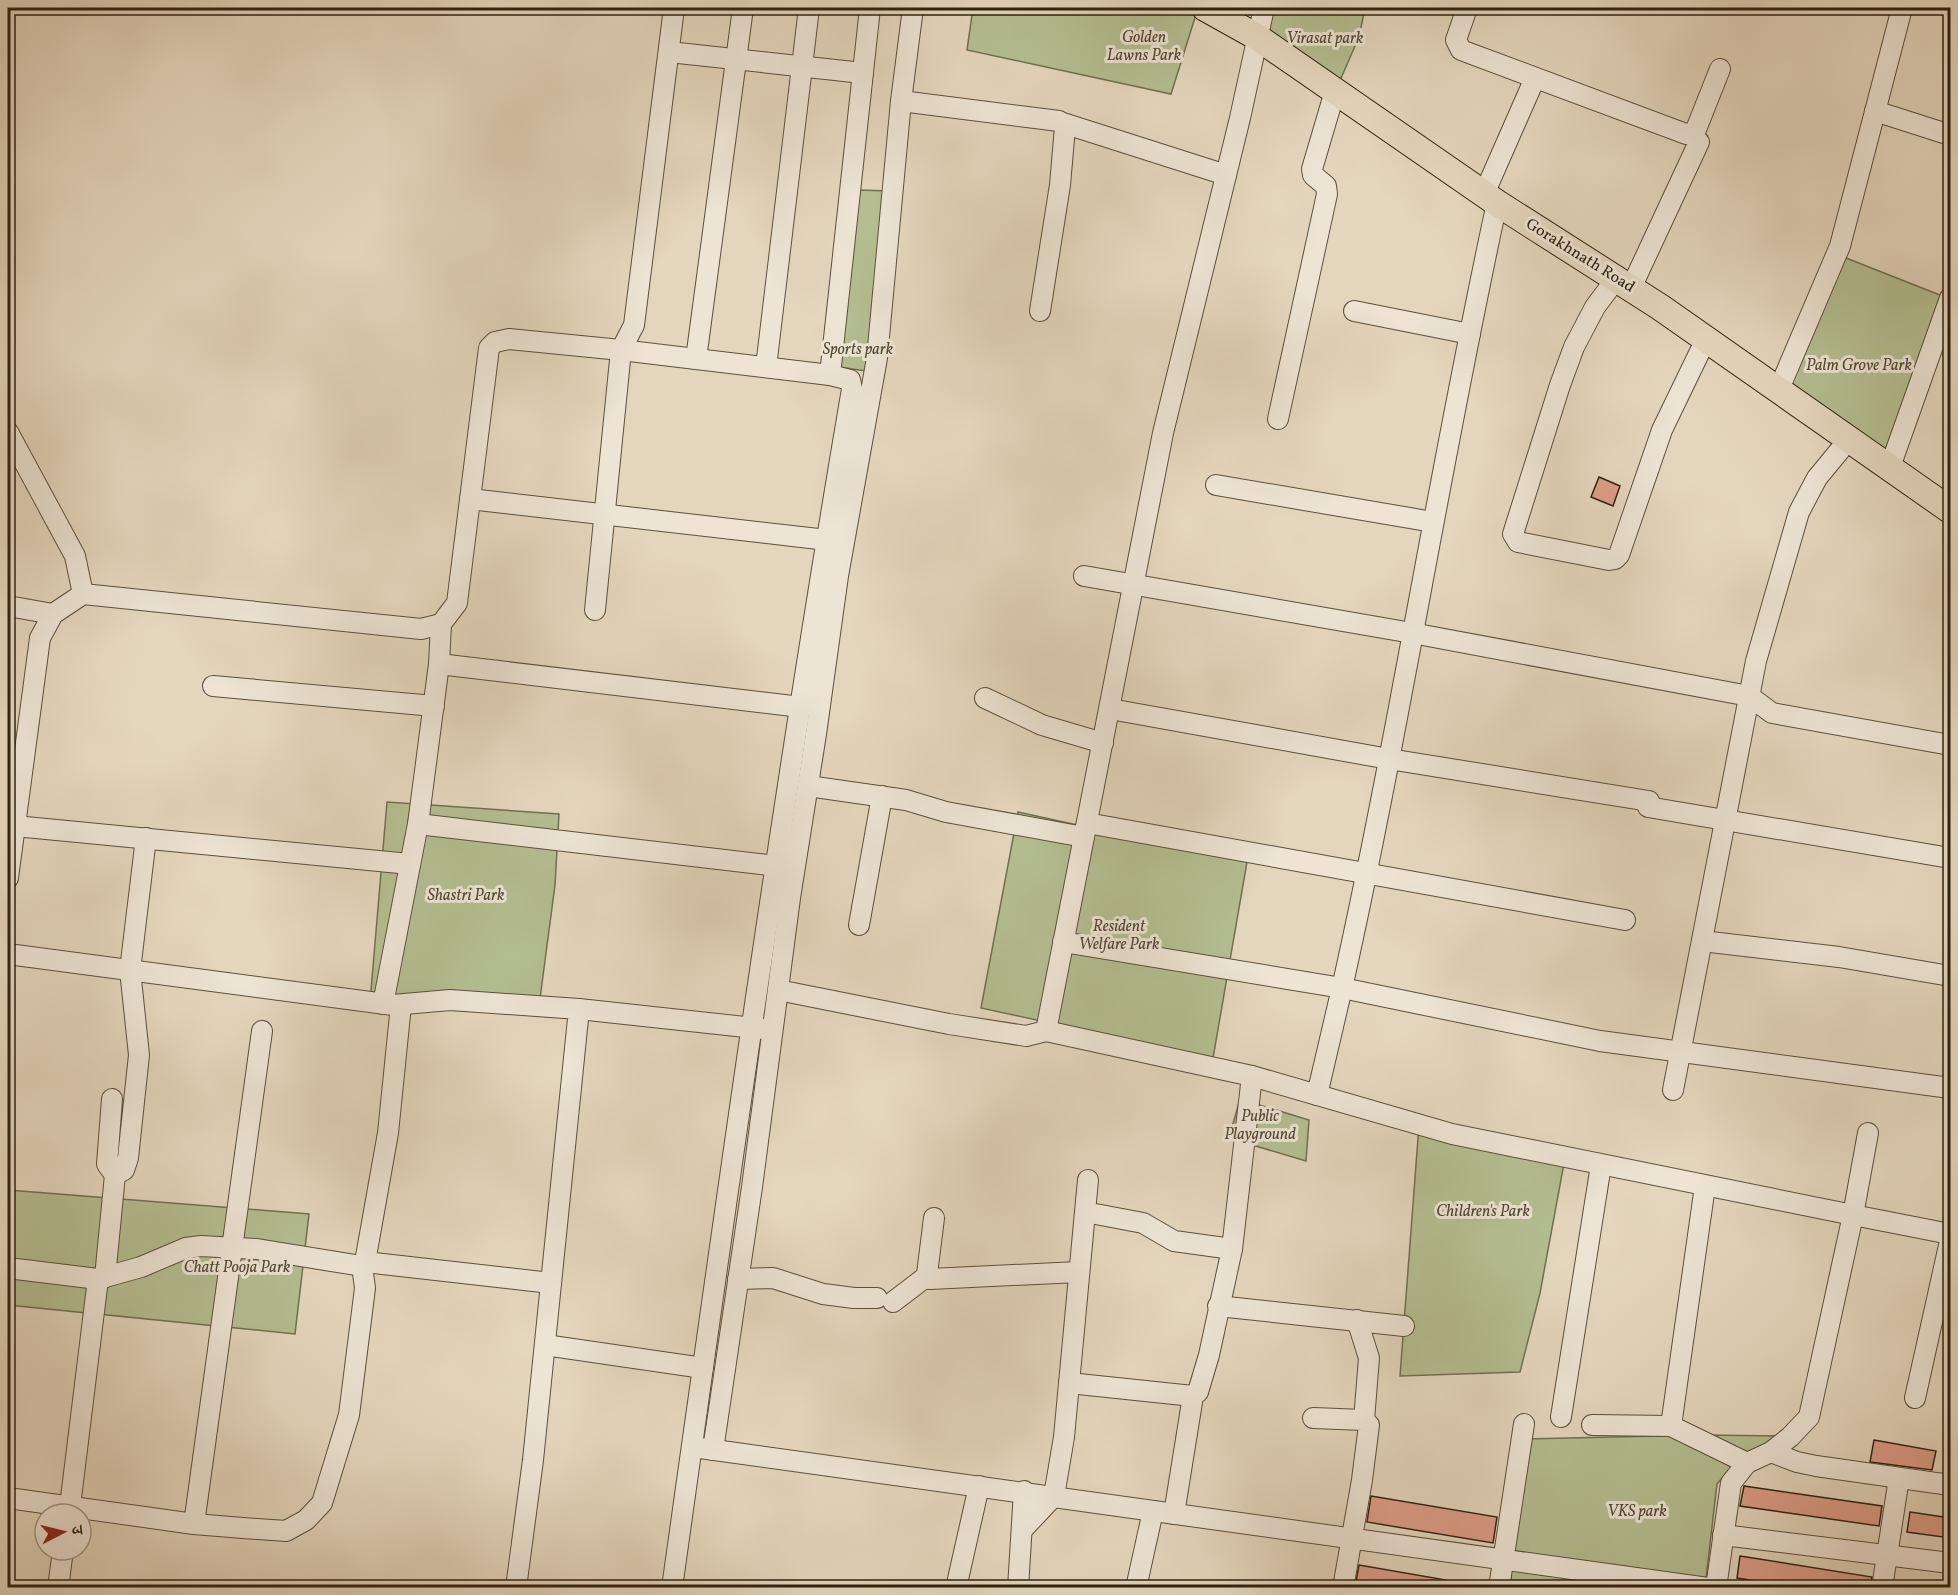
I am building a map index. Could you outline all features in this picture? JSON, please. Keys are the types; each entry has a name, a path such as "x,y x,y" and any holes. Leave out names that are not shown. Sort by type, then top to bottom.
{"main road":[{"name":"Gorakhnath Road","path":"1205,8 1257,37 1490,199 1706,339 1950,510"}],"street":[{"path":"595,610 621,350 634,325 674,8"},
{"path":"696,359 742,8"},
{"path":"766,367 809,8"},
{"path":"830,375 870,8"},
{"path":"713,1450 838,576 877,358 901,101 913,8"},
{"path":"1046,1031 1163,433 1264,8"},
{"path":"1467,8 1456,40 1461,50 1686,134 1695,132 1720,69"},
{"path":"1779,389 1840,246 1875,111 1896,9"},
{"path":"669,52 863,73"},
{"path":"1317,1095 1368,872 1470,334 1490,199 1535,78"},
{"path":"1278,419 1328,194 1326,186 1313,175 1312,169 1335,91"},
{"path":"901,101 1059,121 1226,175"},
{"path":"1875,111 1950,135"},
{"path":"1040,311 1060,185 1065,127 1063,123"},
{"path":"1699,142 1623,284 1595,308 1574,347 1514,534 1518,542 1609,560 1619,555 1662,430 1706,339"},
{"path":"1890,467 1950,298"},
{"path":"1354,311 1470,334"},
{"path":"93,1513 286,1531 306,1520 322,1503 349,1415 365,1288 363,1264 388,1133 392,1005 434,706 441,624 457,603 489,348 495,342 508,339 830,375 850,380 852,389 752,1028 672,1587"},
{"path":"8,432 75,556 83,594"},
{"path":"1673,1090 1755,661 1799,512 1817,478 1850,438"},
{"path":"1216,484 1433,522"},
{"path":"470,499 827,540"},
{"path":"1084,576 1412,633 1749,696 1772,713 1950,745"},
{"path":"8,878 15,826 16,752 40,638 53,614 83,594 421,628 441,624"},
{"path":"8,606 53,614"},
{"path":"439,664 801,707"},
{"path":"213,686 434,706"},
{"path":"985,698 1042,725 1103,743"},
{"path":"1110,709 1649,804 1725,820 1950,858"},
{"path":"808,786 906,800 953,814 1086,830 1368,872 1625,920"},
{"path":"858,925 882,796"},
{"path":"418,824 777,866"},
{"path":"15,826 410,864"},
{"path":"114,1175 124,1170 128,1158 139,1055 130,970 146,838"},
{"path":"1702,941 1839,957 1950,976"},
{"path":"1063,942 1342,988 1600,1041 1950,1088"},
{"path":"8,954 392,1005 450,1000 579,1009 772,1030"},
{"path":"778,990 949,1024 1026,1036 1046,1031 1252,1076 1452,1134 1950,1234"},
{"path":"516,1587 533,1460 579,1009"},
{"path":"194,1524 262,1031"},
{"path":"1174,1514 1193,1396 1198,1392 1209,1355 1232,1249 1252,1076"},
{"path":"70,1502 114,1175 107,1164 112,1099"},
{"path":"1716,1587 1731,1483 1747,1463 1771,1452 1790,1437 1809,1416 1853,1215 1868,1133"},
{"path":"1561,1417 1601,1165"},
{"path":"1022,1530 1054,1496 1064,1437 1088,1180"},
{"path":"1671,1426 1706,1186"},
{"path":"1085,1212 1143,1223 1174,1241 1232,1249"},
{"path":"927,1276 934,1218"},
{"path":"1915,1398 1950,1241"},
{"path":"8,1268 102,1278 141,1267 186,1248 201,1246 257,1249 363,1264 551,1284"},
{"path":"927,1276 933,1280 1078,1272"},
{"path":"738,1279 772,1278 823,1294 885,1300 927,1276"},
{"path":"1218,1306 1404,1326"},
{"path":"1357,1320 1369,1358 1364,1420"},
{"path":"545,1345 703,1368"},
{"path":"1069,1383 1193,1396"},
{"path":"1313,1418 1364,1420 1369,1425 1343,1587"},
{"path":"1499,1587 1524,1424"},
{"path":"1592,1425 1671,1426 1747,1463"},
{"path":"692,1447 1708,1587"},
{"path":"1771,1452 1797,1462 1816,1466 1950,1485"},
{"path":"1882,1587 1899,1478"},
{"path":"956,1587 979,1485"},
{"path":"1018,1587 1024,1491"},
{"path":"8,1498 33,1503"},
{"path":"1136,1587 1153,1511"},
{"path":"1724,1535 1950,1563"},
{"path":"57,1587 61,1562"}],"green space":[{"name":"Golden Lawns Park","path":"973,8 1198,8 1171,94 967,50"},
{"name":"Virasat park","path":"1272,8 1365,8 1359,37 1338,85 1264,36"},
{"name":"Sports park","path":"858,190 891,191 873,372 839,367"},
{"name":"Palm Grove Park","path":"1841,256 1950,299 1889,462 1783,388"},
{"name":"Shastri Park","path":"387,802 559,814 555,885 539,1006 370,1002"},
{"name":"Resident Welfare Park","path":"1018,812 1247,862 1213,1058 981,1008"},
{"name":"Public Playground","path":"1240,1099 1309,1120 1306,1161 1229,1138"},
{"name":"Children's Park","path":"1419,1125 1565,1158 1540,1293 1520,1372 1400,1376"},
{"name":"Chatt Pooja Park","path":"8,1190 309,1214 295,1334 8,1305"},
{"name":"VKS park","path":"1702,1435 1783,1436 1736,1461 1717,1484 1705,1587 1510,1588 1523,1439"}],"building":[{"path":"1599,477 1620,486 1613,506 1591,497"},
{"path":"1874,1440 1936,1451 1932,1470 1870,1462"},
{"path":"1744,1486 1882,1506 1879,1526 1740,1506"},
{"path":"1371,1496 1497,1517 1493,1543 1367,1522"},
{"path":"1910,1512 1950,1518 1950,1538 1907,1532"},
{"path":"1740,1556 1872,1577 1870,1587 1794,1587 1737,1578"},
{"path":"1359,1565 1446,1580 1445,1587 1355,1587"}]}
